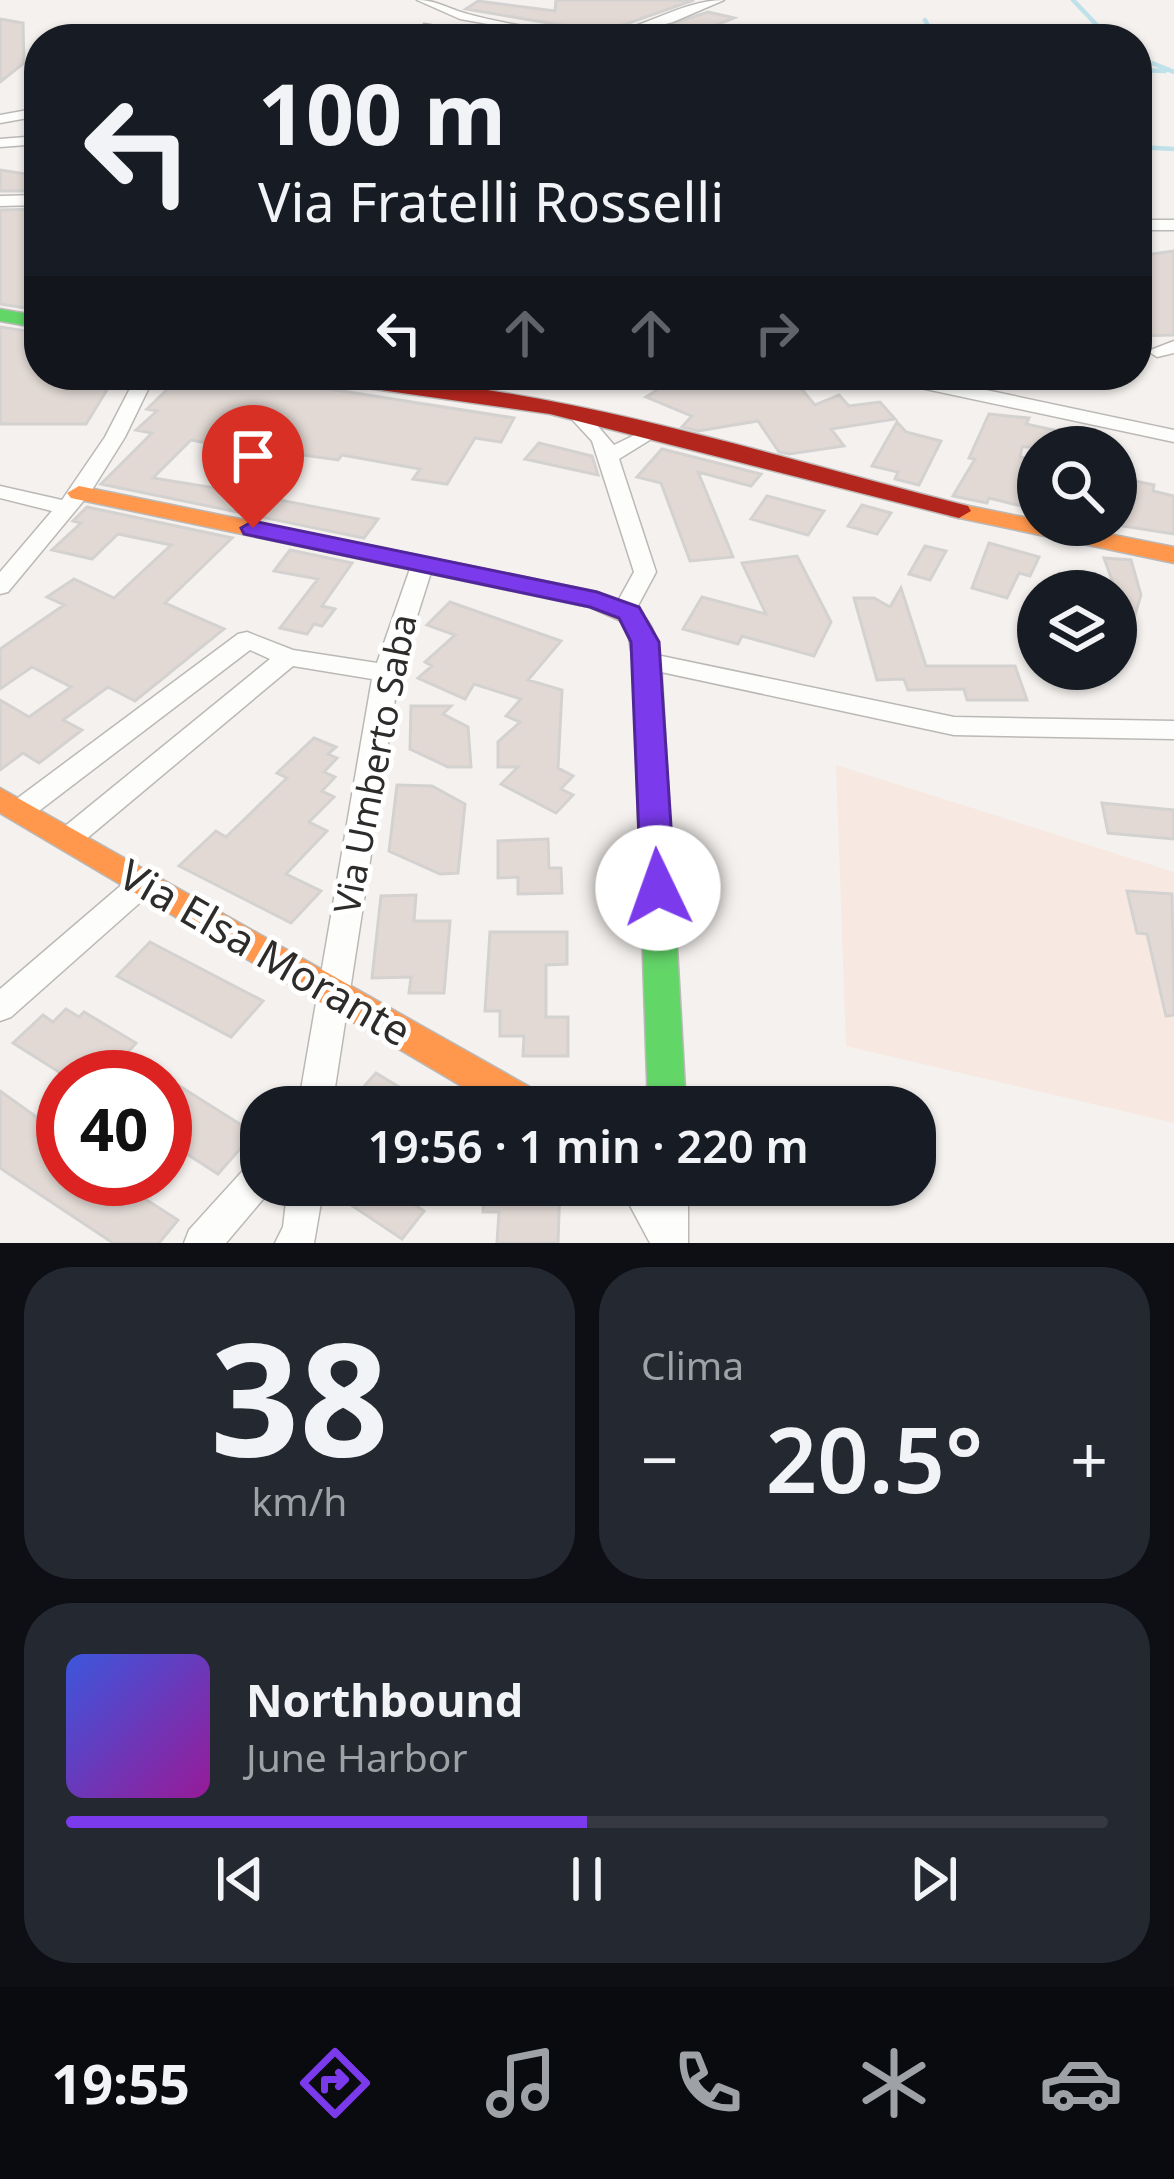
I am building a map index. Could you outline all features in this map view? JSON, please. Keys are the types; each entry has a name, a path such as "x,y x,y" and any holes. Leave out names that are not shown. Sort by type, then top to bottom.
{"street":[{"path":"423,0 454,15 505,24"},
{"path":"653,24 718,0"},
{"path":"433,24 454,15"},
{"path":"0,587 73,501 115,437 138,390"},
{"path":"417,390 577,414 999,521 1174,555"},
{"path":"958,390 1174,436"},
{"path":"577,414 594,426 608,456 644,572 630,613"},
{"path":"608,456 651,433"},
{"path":"0,492 73,501 422,566 630,613 643,634 646,662 666,1086"},
{"name":"Via Umberto Saba","path":"318,1086 386,674 422,566"},
{"path":"10,804 247,640 288,656 386,674"},
{"path":"69,838 288,656"},
{"path":"646,662 954,725 1174,730"},
{"name":"Via Elsa Morante","path":"10,804 494,1086"},
{"path":"0,1008 142,884"},
{"path":"202,1243 240,1200"},
{"path":"293,1243 303,1206"},
{"path":"649,1206 671,1243"},
{"path":"670,1206 671,1243"}],"shaded area":[{"path":"836,765 1174,872 1174,1123 846,1046"}],"building":[{"path":"556,0 694,0 626,24 555,24 466,9 478,1 555,11"},
{"path":"708,12 734,18 719,24 671,24"},
{"path":"0,19 23,23 24,63 0,82"},
{"path":"0,170 24,174 24,191 0,191"},
{"path":"24,209 24,308 0,304 0,210"},
{"path":"1174,251 1174,335 1152,336 1152,254"},
{"path":"0,327 24,331 24,390 107,390 86,424 0,424"},
{"path":"167,390 335,390 514,418 501,442 475,438 447,484 413,479 420,469 342,455 338,460 303,455 269,498 378,519 364,538 101,484 152,433 136,430 157,411 147,409","holes":["191,440 246,450 215,488 153,478"]},
{"path":"657,390 802,390 815,405 839,395 849,406 880,402 895,419 831,429 844,446 789,454 779,452 758,421 698,431 682,427 692,416 646,397"},
{"path":"989,414 1029,418 1026,424 1035,426 1017,426 1017,505 953,496 975,459 969,458"},
{"path":"897,422 906,432 941,441 919,485 895,479 898,472 872,466"},
{"path":"539,443 592,456 598,475 525,459"},
{"path":"662,449 761,474 751,486 698,472 733,557 690,561 661,483 637,477"},
{"path":"1137,481 1174,496 1174,534 1137,528"},
{"path":"767,496 824,511 808,535 751,519"},
{"path":"862,505 891,513 877,534 848,526"},
{"path":"87,507 232,538 165,603 224,629 135,701 108,687 63,720 82,730 39,763 23,753 0,770 0,700 29,717 71,687 32,667 0,689 0,649 64,605 47,597 74,579 114,598 171,545 118,534 92,559 52,550 81,523 73,521"},
{"path":"989,543 1039,557 1033,570 1017,570 1007,598 972,588"},
{"path":"925,546 946,551 930,580 909,574"},
{"path":"290,550 352,563 322,606 335,609 322,626 314,624 307,634 280,628 318,579 274,571"},
{"path":"797,556 831,622 814,656 742,636 738,644 683,629 702,597 766,614 742,563"},
{"path":"1104,558 1131,560 1134,570 1108,570"},
{"path":"901,588 926,666 1015,666 1017,690 1023,690 1027,700 967,700 964,689 908,690 904,679 877,680 854,598 874,598 890,607"},
{"path":"450,602 561,641 528,680 562,690 558,768 573,776 561,789 573,795 556,813 501,784 518,767 498,767 498,742 520,722 506,716 521,699 474,684 465,699 418,678 432,666 425,662 455,635 427,625"},
{"path":"411,706 451,706 443,714 468,727 471,767 448,767 410,749"},
{"path":"314,738 336,747 328,754 337,758 324,772 335,777 322,791 334,797 309,822 327,831 286,874 321,891 291,923 179,866 216,831 226,837 287,778 277,773"},
{"path":"397,785 432,786 465,804 458,873 440,874 389,851"},
{"path":"1102,803 1174,810 1174,839 1108,833"},
{"path":"548,839 549,868 561,868 562,893 518,894 518,877 498,878 498,841"},
{"path":"1127,891 1172,894 1174,1015 1166,1016 1147,934 1137,933"},
{"path":"416,895 414,921 450,921 444,993 409,993 411,977 372,978 381,896"},
{"path":"490,932 567,932 567,964 546,965 546,1017 568,1017 568,1056 523,1056 524,1036 500,1036 500,1011 485,1011"},
{"path":"150,942 263,1001 231,1037 117,976"},
{"path":"66,1009 79,1017 84,1012 136,1043 130,1050 36,1050 36,1057 13,1043 43,1015 53,1022"},
{"path":"376,1073 397,1086 365,1086"},
{"path":"0,1091 36,1117 36,1192 0,1168"},
{"path":"192,1094 240,1124 240,1149 218,1174 192,1157"},
{"path":"57,1206 156,1206 178,1220 159,1243 113,1243"},
{"path":"352,1206 416,1206 424,1211 402,1239"},
{"path":"483,1206 559,1206 558,1243 497,1243 499,1212 483,1212"}],"waterway":[{"path":"1073,0 1096,24"},
{"path":"925,20 927,24"},
{"path":"1152,63 1174,72"},
{"path":"1152,71 1165,71"},
{"path":"1152,148 1174,149"}],"traffic: fast":[{"path":"0,315 24,319"},
{"path":"632,618 643,638 647,661 666,1086"}],"traffic: slow":[{"path":"79,493 597,600 632,618"},
{"path":"959,511 1174,555"},
{"path":"0,799 495,1086"}],"traffic: jam":[{"path":"426,390 550,407 959,511"}],"route":[{"path":"253,528 597,600 630,613 645,642 658,888"}]}
